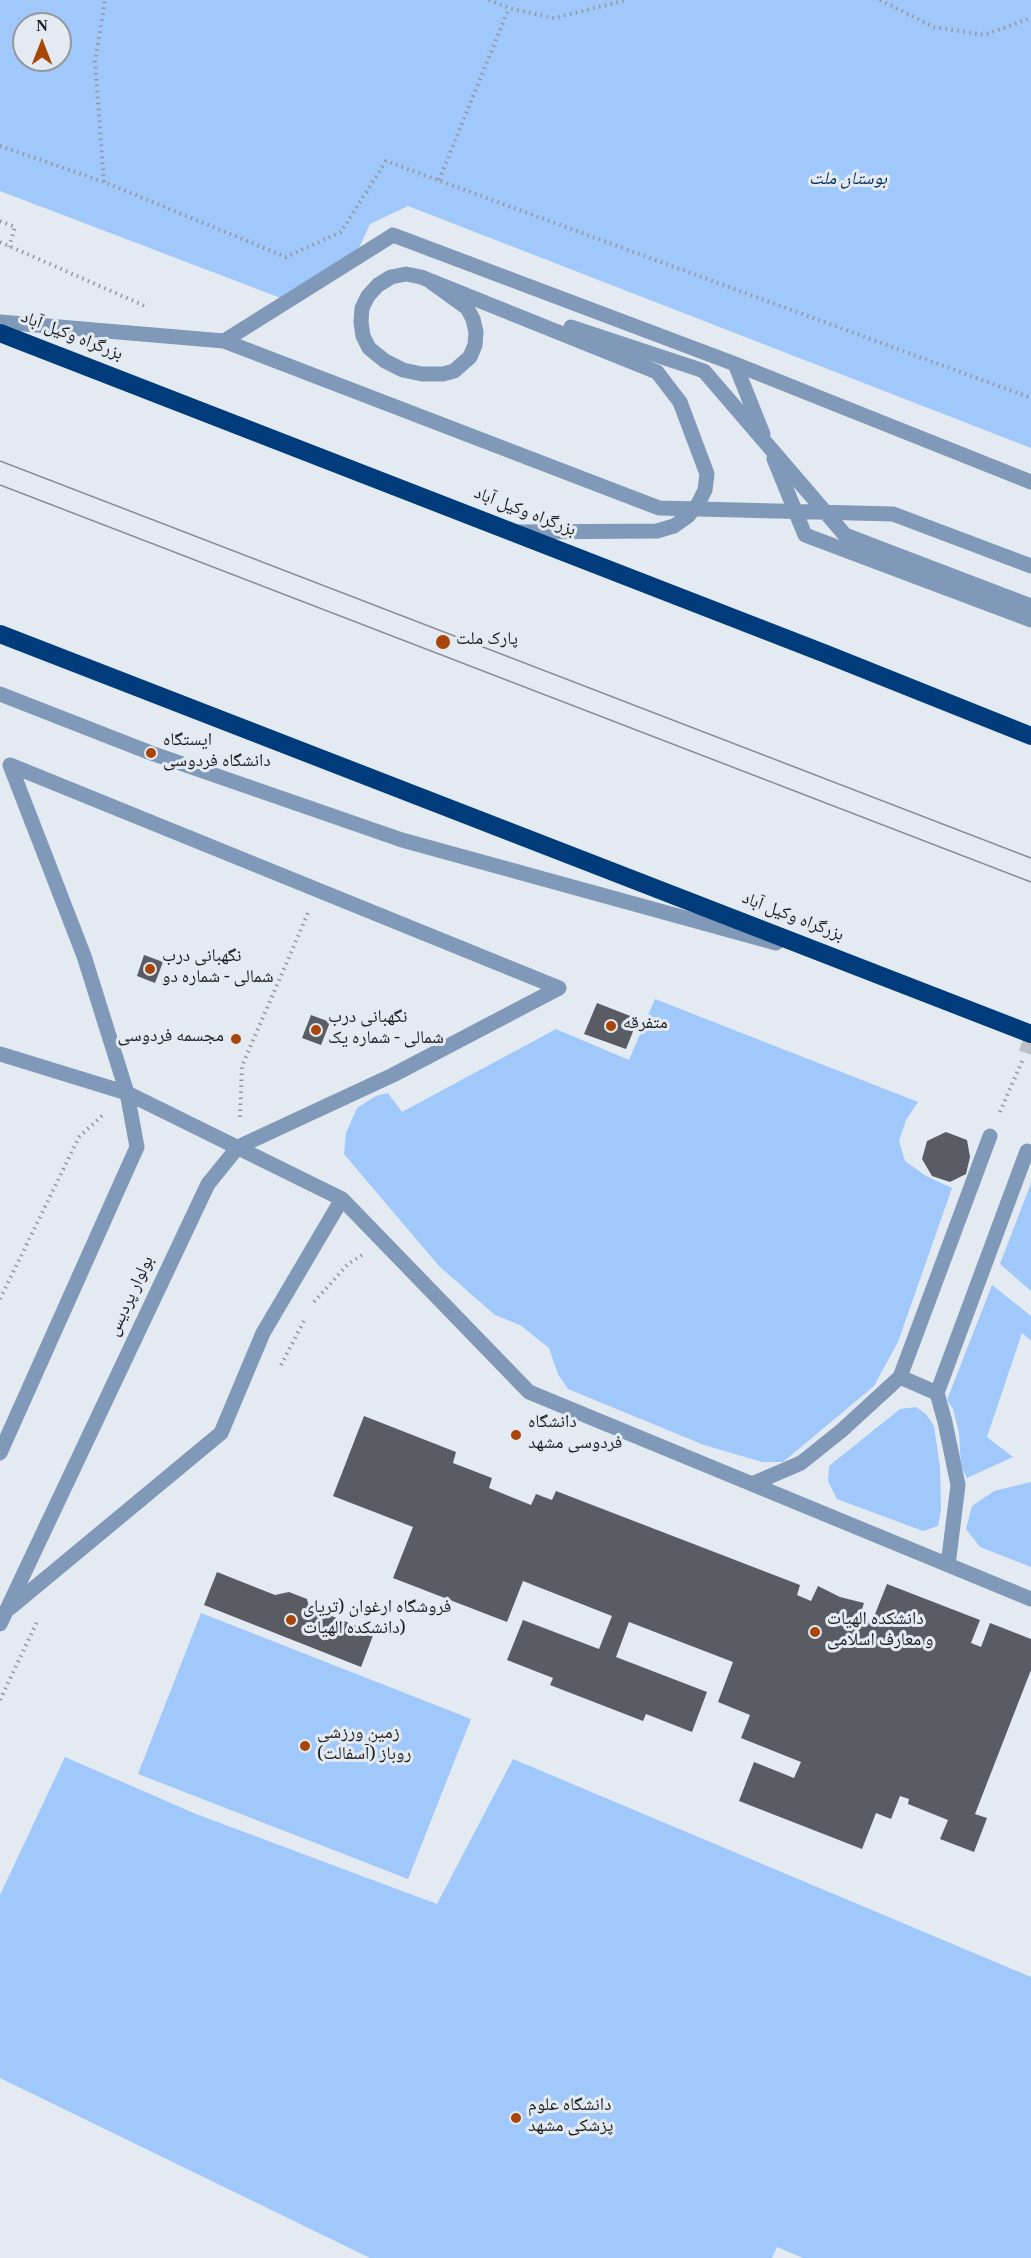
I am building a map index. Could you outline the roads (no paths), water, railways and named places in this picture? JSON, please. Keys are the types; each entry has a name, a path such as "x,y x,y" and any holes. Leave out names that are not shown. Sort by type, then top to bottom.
{"highway":[{"name":"بزرگراه وکیل آباد","path":"0,333 1031,736"},
{"name":"بزرگراه وکیل آباد","path":"0,634 1031,1034"}],"street":[{"path":"224,341 393,235 735,364 1031,482"},
{"path":"513,532 657,531 674,526 688,516 702,497 707,474 680,402 657,372 475,298 453,290 442,285 421,277 406,274 391,277 378,285 368,296 362,308 361,322 363,336 369,348 385,361 402,370 422,374 443,374 462,365 470,357 475,345 476,332 467,308 431,282 442,286 454,289 704,371 845,535 1031,606"},
{"path":"0,322 224,341 659,508 893,514 1031,566"},
{"path":"735,364 805,535 1031,620"},
{"path":"0,694 151,753 402,840 843,961"},
{"name":"بولوار پردیس","path":"3,1618 208,1184 238,1147 393,1075 560,988 10,765 84,956 127,1093"},
{"path":"0,1054 127,1093 342,1199 529,1392 1031,1599"},
{"path":"0,1453 137,1147 127,1093"},
{"path":"752,1484 801,1463 841,1431 900,1377 990,1136"},
{"path":"948,1565 957,1485 945,1422 937,1394 1027,1151"},
{"path":"3,1618 221,1432 263,1334 342,1199"},
{"path":"900,1377 937,1394"}],"tunnel":[{"path":"1026,1053 1031,1039"}],"tram line":[{"path":"0,461 1031,858"},
{"path":"0,485 1031,882"}],"place":[{"name":"پارک ملت","path":"443,642"},
{"name":"ایستگاه دانشگاه فردوسی","path":"151,753"},
{"name":"نگهبانی درب شمالی - شماره دو","path":"150,969"},
{"name":"متفرقه","path":"611,1026"},
{"name":"نگهبانی درب شمالی - شماره یک","path":"316,1030"},
{"name":"مجسمه فردوسی","path":"236,1039"},
{"name":"دانشگاه فردوسی مشهد","path":"516,1435"},
{"name":"فروشگاه ارغوان (تریای دانشکده الهیات)","path":"291,1620"},
{"name":"دانشکده الهیات و معارف اسلامی","path":"815,1632"},
{"name":"زمین ورزشی روباز (آسفالت)","path":"305,1746"},
{"name":"دانشگاه علوم پزشکی مشهد","path":"516,2118"}],"park label":[{"name":"بوستان ملت","path":"848,182"}]}
